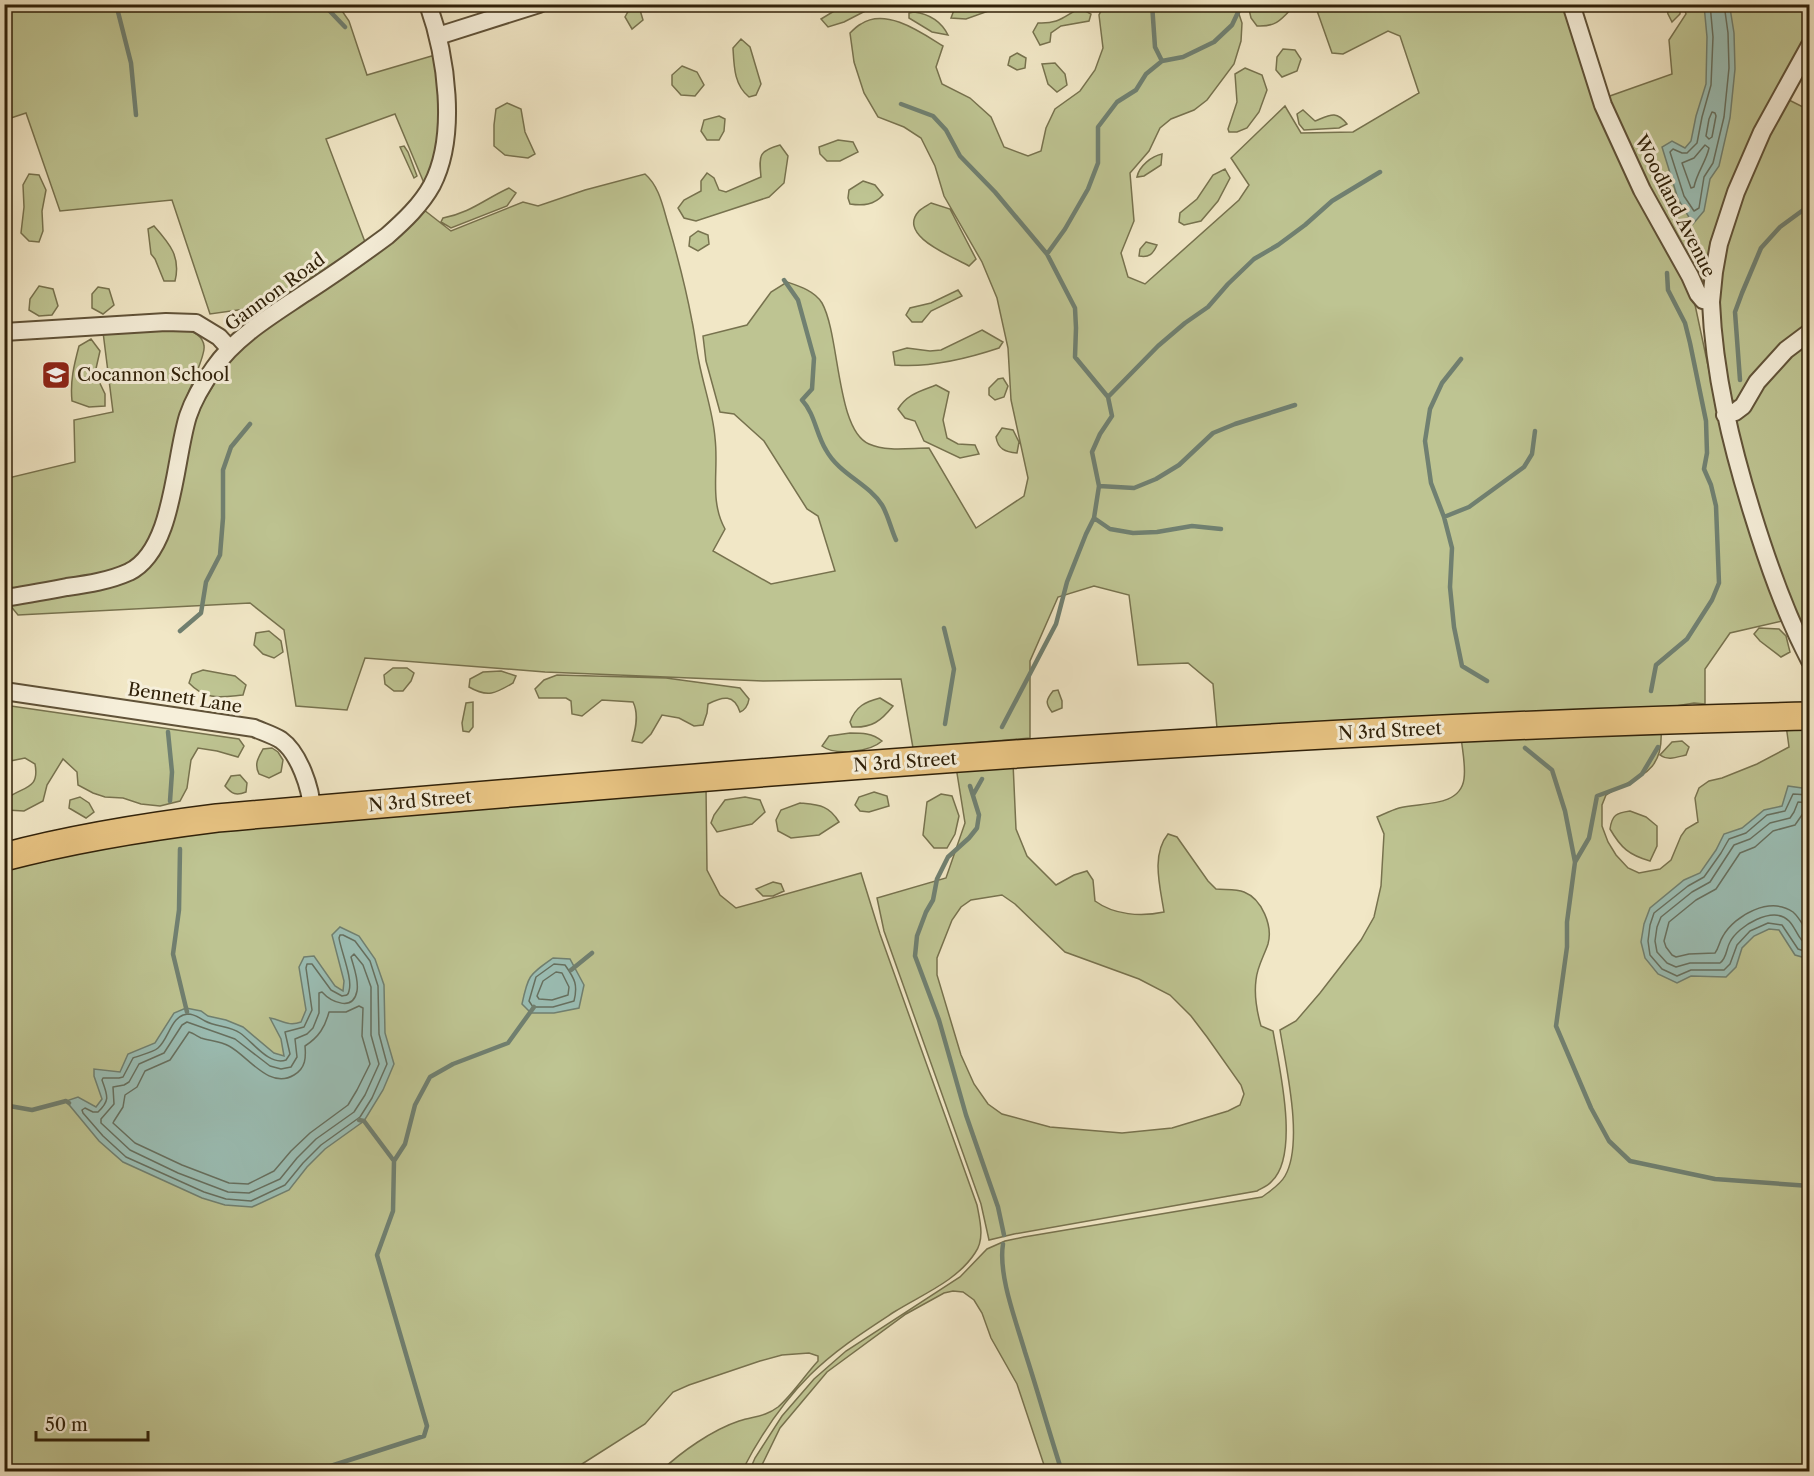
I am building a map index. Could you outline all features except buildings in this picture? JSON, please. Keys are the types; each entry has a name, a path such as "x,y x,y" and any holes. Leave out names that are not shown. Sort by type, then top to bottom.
{"main road":[{"name":"N 3rd Street","path":"4,857 57,843 150,826 217,818 841,767 1272,738 1594,722 1809,716"}],"street":[{"name":"Gannon Road","path":"4,598 115,578 131,571 144,561 163,530 189,414 200,389 215,366 230,349 279,311 387,236 422,201 438,171 444,153 446,133 445,83 438,36 428,4"},
{"path":"438,36 539,4"},
{"name":"Woodland Avenue","path":"1571,4 1603,105 1642,190 1698,294 1703,300 1711,302 1713,334 1725,415 1744,488 1769,567 1809,661"},
{"path":"1711,302 1719,244 1736,192 1762,132 1809,45"},
{"path":"4,332 166,322 196,323 219,337 230,349"},
{"path":"1725,415 1743,406 1757,382 1786,350 1809,332"},
{"name":"Bennett Lane","path":"4,691 254,728 267,733 280,739 294,755 309,788 312,810"}],"green space":[{"path":"1234,4 1242,23 1241,41 1234,64 1207,100 1194,110 1171,119 1160,128 1149,151 1130,173 1134,221 1121,253 1128,277 1145,284 1239,200 1249,185 1231,158 1285,106 1301,133 1353,132 1419,93 1400,36 1388,31 1343,54 1332,53 1315,5 1565,4 1694,300 1717,408 1782,621 1730,633 1705,669 1705,704 1217,728 1213,684 1188,663 1138,665 1129,595 1094,586 1058,597 1030,661 1030,738 913,748 901,679 763,681 545,672 365,658 347,710 296,706 284,630 250,603 18,615 9,604 137,574 202,404 226,365 261,333 390,243 424,210 451,231 523,202 538,206 585,190 645,174 654,185 660,198 676,250 714,428 717,507 725,529 713,551 771,584 835,571 818,516 807,509 764,441 734,414 720,412 706,361 703,336 747,325 771,292 787,282 811,292 822,303 828,318 844,402 850,421 858,435 869,444 883,448 929,448 976,528 1024,496 1028,478 1011,400 1008,348 997,298 982,262 944,196 935,166 921,138 904,127 878,117 864,93 854,62 850,33 861,24 881,18 904,24 943,46 936,67 942,84 970,98 991,117 1004,147 1028,156 1041,151 1046,128 1055,109 1080,91 1095,70 1103,48 1099,15 1104,5"},
{"path":"1293,4 1293,7 1278,22 1257,26 1251,18 1248,5"},
{"path":"4,5 338,5 349,21 367,75 435,55 440,133 433,164 424,183 395,114 326,139 365,242 276,302 259,307 210,314 172,200 60,211 26,113 5,120"},
{"path":"381,5 408,5 399,10 383,11 379,7"},
{"path":"844,5 875,6 844,22 828,27 821,19"},
{"path":"969,5 998,5 997,8 966,19 951,18 954,10"},
{"path":"1666,5 1680,5 1680,14 1672,22 1668,14"},
{"path":"1683,5 1809,5 1809,36 1729,192 1710,243 1702,284 1645,184 1607,97 1672,74 1669,40 1686,14"},
{"path":"630,8 640,10 643,20 632,29 625,17"},
{"path":"1080,8 1091,14 1089,21 1061,26 1051,33 1050,42 1040,45 1033,32 1038,23 1056,21"},
{"path":"914,12 934,19 948,35 932,32 909,18 909,13"},
{"path":"741,39 750,47 761,84 756,95 749,97 740,87 735,68 733,48"},
{"path":"1283,49 1295,50 1301,59 1297,71 1282,77 1276,70 1277,57"},
{"path":"1017,53 1026,58 1025,68 1017,70 1008,65 1010,57"},
{"path":"1055,63 1065,74 1067,85 1057,92 1048,84 1042,64"},
{"path":"682,66 697,72 704,85 695,96 681,95 672,85 672,75"},
{"path":"1245,68 1262,75 1267,90 1259,112 1247,128 1229,132 1237,102 1235,74"},
{"path":"1787,99 1809,110 1809,326 1736,401 1731,400 1720,323 1719,284 1724,246 1735,208"},
{"path":"507,103 521,109 525,132 535,154 528,158 505,155 494,146 496,109"},
{"path":"1303,110 1315,121 1336,115 1347,124 1339,128 1304,130 1299,124 1297,114"},
{"path":"719,116 725,119 724,131 719,140 707,140 701,131 704,120"},
{"path":"838,140 853,142 858,152 840,161 827,161 820,154 819,147"},
{"path":"780,145 788,156 784,183 769,197 696,221 684,218 678,208 684,200 701,191 701,181 707,173 714,178 719,190 726,192 761,177 760,159 762,155 767,150"},
{"path":"404,146 417,176 414,178 400,147"},
{"path":"1162,154 1161,165 1144,176 1137,177 1146,162"},
{"path":"1225,169 1230,178 1218,201 1201,221 1184,225 1179,222 1180,213 1197,199 1213,175"},
{"path":"29,174 39,175 46,190 42,211 43,231 39,242 29,241 21,233 24,207 23,185"},
{"path":"863,181 875,185 883,195 868,204 850,204 849,190"},
{"path":"509,188 516,193 507,206 451,228 441,222 443,218 469,209"},
{"path":"931,203 950,209 976,259 969,266 930,245 915,229 914,220 919,211"},
{"path":"154,226 173,251 176,265 175,281 164,281 151,254 148,229"},
{"path":"698,231 708,235 709,244 698,251 689,246 690,237"},
{"path":"1146,242 1157,245 1150,255 1139,256 1140,249"},
{"path":"39,286 53,289 58,306 52,315 39,316 29,310 30,299"},
{"path":"98,287 109,289 114,305 103,314 92,308 92,294"},
{"path":"958,290 962,296 931,311 922,322 912,322 906,315 910,308 931,303"},
{"path":"185,329 200,337 204,351 185,402 162,507 146,544 136,557 111,570 5,591 4,479 75,462 74,420 113,412 103,332"},
{"path":"982,330 1003,342 999,348 948,362 895,365 893,352 907,348 941,350"},
{"path":"1809,336 1809,641 1791,603 1762,522 1735,421 1760,385"},
{"path":"91,339 100,351 95,373 105,394 105,406 89,407 72,401 72,380 79,346"},
{"path":"1003,378 1008,386 1004,397 995,400 989,395 989,388 998,379"},
{"path":"936,385 949,392 943,420 947,438 958,444 975,445 979,454 960,458 924,441 915,421 905,418 898,409 910,396"},
{"path":"1002,428 1013,430 1019,442 1017,453 1006,451 998,444 996,437"},
{"path":"1759,628 1779,629 1786,636 1790,652 1781,657 1760,641 1754,634"},
{"path":"269,631 281,641 283,652 274,658 263,654 254,645 256,633"},
{"path":"393,668 407,668 414,673 403,691 394,691 385,684 384,675"},
{"path":"203,670 235,676 246,685 243,695 214,696 195,689 189,683 192,674"},
{"path":"501,671 516,676 513,683 492,693 469,687 470,679 483,672"},
{"path":"557,675 666,678 740,688 749,699 746,707 740,712 735,702 727,698 708,704 703,725 694,726 679,718 662,715 651,734 642,743 632,741 636,721 633,702 602,700 582,716 572,714 571,701 566,698 539,698 535,689 544,680"},
{"path":"1058,690 1062,708 1052,712 1047,704 1048,699 1053,691"},
{"path":"880,698 893,706 884,716 871,725 852,727 850,722 858,708"},
{"path":"473,702 473,727 469,732 463,731 462,723 466,703"},
{"path":"4,705 239,739 244,746 238,757 198,748 191,760 187,788 180,801 160,806 93,793 78,785 77,772 63,759 47,785 43,801 24,811 7,810 6,799 33,783 36,772 35,764 25,758 5,762"},
{"path":"1809,724 1809,1471 1046,1471 1017,1384 991,1338 982,1313 974,1300 963,1292 953,1291 944,1293 906,1314 827,1372 780,1428 759,1471 749,1472 755,1458 782,1416 814,1379 846,1351 960,1277 987,1249 1005,1241 1024,1237 1262,1197 1275,1188 1285,1176 1293,1144 1292,1104 1280,1030 1296,1021 1320,993 1361,940 1374,917 1381,886 1384,834 1377,817 1399,808 1438,802 1455,795 1464,779 1461,736 1661,730 1661,745 1653,765 1637,778 1606,795 1602,805 1602,826 1608,842 1628,868 1639,873 1660,869 1671,860 1681,836 1686,829 1698,822 1695,798 1699,788 1709,781 1757,764 1789,747 1786,725"},
{"path":"850,733 871,735 882,741 869,748 844,752 822,746 829,736"},
{"path":"1682,741 1689,747 1686,755 1669,758 1660,755 1672,742"},
{"path":"272,748 283,760 281,772 269,778 259,774 257,764 263,749"},
{"path":"1013,763 1016,829 1027,856 1056,885 1087,871 1093,880 1095,901 1102,906 1128,914 1164,912 1158,861 1163,842 1168,834 1177,837 1216,889 1244,892 1261,907 1267,921 1269,937 1257,975 1256,1003 1261,1026 1273,1031 1283,1087 1286,1131 1285,1151 1280,1168 1269,1184 1257,1191 989,1240 981,1204 884,931 877,898 946,878 965,823 956,767","holes":["1002,895 1015,904 1065,952 1139,979 1170,995 1191,1016 1241,1085 1244,1094 1240,1105 1228,1111 1172,1128 1122,1133 1050,1127 1002,1114 988,1104 974,1084 961,1055 937,975 937,958 952,920 961,907 971,900"]},
{"path":"240,775 247,783 246,792 234,794 225,786 231,776"},
{"path":"706,787 707,870 720,895 736,908 861,873 880,934 977,1205 981,1230 980,1242 975,1253 959,1272 861,1334 820,1366 781,1408 742,1471 661,1471 687,1449 718,1430 739,1421 764,1415 778,1407 818,1361 818,1356 809,1353 782,1355 673,1392 645,1424 582,1464 582,1471 5,1471 4,866 145,837"},
{"path":"874,792 887,796 889,806 869,812 860,811 855,805 859,797"},
{"path":"941,794 952,796 959,816 955,834 947,848 934,848 923,835 927,802"},
{"path":"80,797 89,803 94,812 86,818 69,808 70,800"},
{"path":"745,797 760,800 765,812 752,824 717,832 711,823 725,800"},
{"path":"800,803 823,807 831,812 839,822 819,835 791,838 778,831 776,820 781,810"},
{"path":"1630,811 1646,817 1657,826 1657,846 1650,861 1626,850 1610,829 1616,816"},
{"path":"773,882 781,884 784,891 773,896 763,896 756,889"}],"water":[{"path":"1704,5 1728,5 1730,8 1734,33 1735,69 1730,118 1719,166 1710,179 1704,211 1693,224 1678,199 1662,147 1672,141 1685,148 1691,141 1706,84 1707,37"},
{"path":"1788,786 1809,789 1809,959 1795,955 1779,930 1769,929 1754,936 1742,948 1736,967 1726,977 1691,976 1677,983 1658,974 1645,958 1641,942 1650,908 1684,880 1700,873 1724,834 1742,828 1764,810 1782,806"},
{"path":"340,927 359,936 375,959 384,985 385,1033 394,1064 383,1090 364,1121 325,1149 289,1190 252,1207 225,1205 202,1198 123,1162 99,1141 66,1101 78,1097 96,1107 102,1099 94,1076 94,1069 120,1072 128,1054 155,1043 174,1013 186,1008 201,1011 208,1016 243,1027 274,1053 284,1056 281,1039 270,1018 289,1023 301,1022 306,1010 299,967 304,957 314,956 335,986 343,991 344,981 332,935"},
{"path":"553,958 570,959 584,985 579,1008 554,1013 531,1013 522,1004 528,981 534,972"}],"waterway":[{"path":"116,4 131,63 136,115"},
{"path":"323,4 345,27"},
{"path":"1152,4 1155,47 1162,61"},
{"path":"1047,254 1065,229 1088,189 1098,163 1098,127 1117,102 1136,90 1146,74 1162,61 1183,57 1214,42 1232,25 1242,4"},
{"path":"901,104 933,116 946,130 960,156 995,192 1047,254 1075,308 1075,357 1108,397 1112,416 1092,452 1099,486 1094,518 1067,582 1056,624 1002,727"},
{"path":"1108,397 1158,346 1208,307 1254,259 1305,225 1332,201 1380,172"},
{"path":"1740,380 1735,312 1742,293 1761,248 1780,227 1810,205"},
{"path":"1651,691 1656,665 1687,639 1712,600 1719,583 1716,506 1704,469 1707,453 1706,421 1685,323 1668,290 1667,273"},
{"path":"784,280 798,300 814,358 812,389 802,400 810,411 823,444 838,466 870,491 882,505 896,540"},
{"path":"1461,359 1442,383 1430,409 1425,441 1431,483 1444,517 1452,548 1450,587 1454,627 1462,666 1487,681"},
{"path":"1099,486 1134,488 1156,479 1179,465 1213,433 1295,405"},
{"path":"180,631 201,613 206,582 220,555 223,470 231,447 250,424"},
{"path":"1444,517 1469,507 1524,467 1532,454 1535,431"},
{"path":"1094,518 1110,529 1133,533 1157,532 1192,526 1221,529"},
{"path":"944,628 954,669 945,724"},
{"path":"168,732 172,772 170,801"},
{"path":"1658,747 1642,774 1629,784 1597,796 1589,838 1575,862 1567,922 1567,947 1556,1026 1591,1108 1609,1141 1630,1161 1715,1179 1810,1186"},
{"path":"1525,748 1552,770 1565,811 1575,862"},
{"path":"973,795 982,779"},
{"path":"970,786 979,815 977,828 948,857 937,879 933,900 917,936 915,956 939,1020 966,1115 998,1207 1004,1235"},
{"path":"180,849 179,910 173,954 187,1012"},
{"path":"571,970 592,953"},
{"path":"394,1161 405,1144 415,1105 430,1077 453,1064 508,1043 534,1007"},
{"path":"4,1105 32,1110 66,1101 69,1103"},
{"path":"312,1472 424,1436 427,1426 377,1255 393,1211 394,1161 364,1121 359,1120"},
{"path":"1003,1244 1005,1284 1062,1472"}],"place":[{"name":"Cocannon School","path":"56,375"}]}
